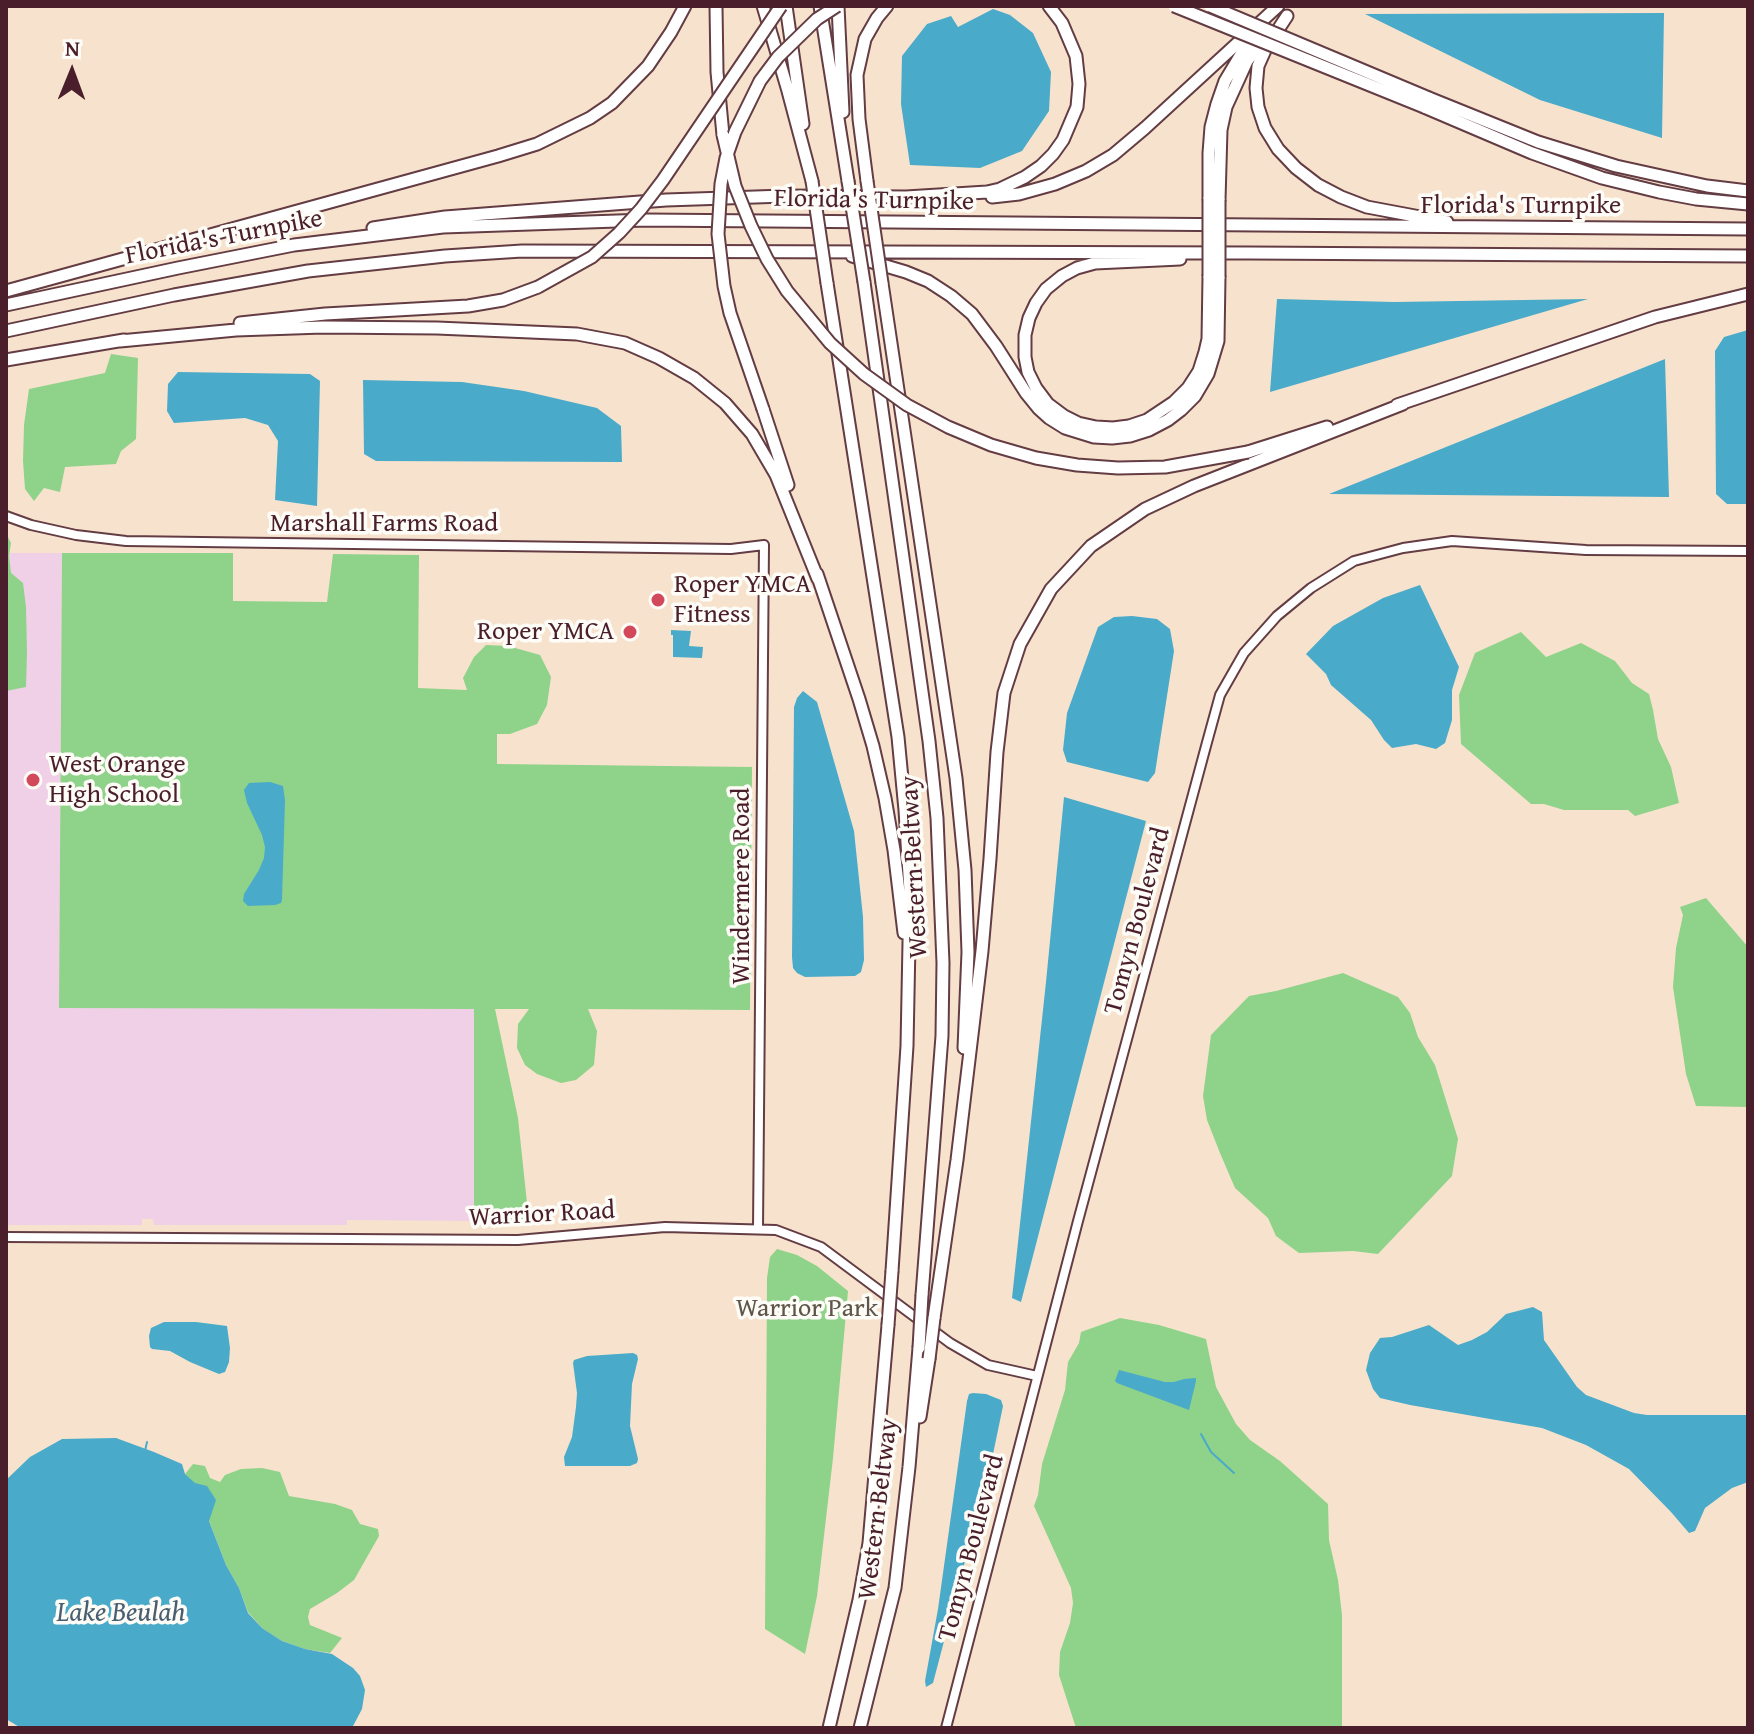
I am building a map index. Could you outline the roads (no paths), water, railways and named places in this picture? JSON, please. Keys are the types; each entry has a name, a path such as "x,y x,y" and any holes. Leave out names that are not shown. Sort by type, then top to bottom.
{"highway":[{"path":"6,291 537,144 590,118 612,103 648,66 685,6"},
{"path":"716,6 717,72 723,135 735,186 767,259 787,291 830,343 864,374 907,405 991,445 1036,458 1118,468 1165,467 1248,452 1403,404 1655,317 1748,294"},
{"path":"763,6 812,181"},
{"path":"6,360 236,323 310,315 468,306 503,300 538,287 592,257 641,209 784,6"},
{"name":"Western Beltway","path":"784,6 898,737 910,891 907,1046 869,1543 829,1728"},
{"name":"Western Beltway","path":"820,6 864,282 929,741 937,818 943,963 942,1036 909,1467 895,1588 860,1728"},
{"path":"837,6 848,181"},
{"path":"837,6 817,19 778,57 760,81 726,158 718,234 730,313 859,699 885,798 908,978"},
{"path":"887,6 865,39 857,75 859,119 954,762 965,870 968,952 957,1160"},
{"path":"906,197 1000,189 1025,177 1053,154 1074,117 1079,69 1062,23 1049,6"},
{"path":"1174,6 1538,142 1616,166 1707,186 1748,191"},
{"path":"1210,6 1532,153 1602,178 1659,192 1748,204"},
{"path":"294,245 445,217 721,197 992,197 1019,194 1055,184 1113,155 1282,9 1297,6"},
{"path":"836,252 906,272 928,281 951,296 972,314 1039,409 1065,428 1094,437 1112,438 1149,430 1168,420 1195,396 1208,374 1218,341 1214,200 1209,153 1211,127 1225,81 1239,56 1253,36 1282,9"},
{"path":"1282,9 1258,66 1256,88 1265,128 1278,149 1318,185 1341,197 1367,207 1479,227"},
{"name":"Florida's Turnpike","path":"6,305 294,245 443,227 588,221 1748,229"},
{"name":"Florida's Turnpike","path":"6,331 308,271 418,258 553,250 1748,256"},
{"path":"1214,276 1208,339 1199,371 1188,388 1164,410 1129,426 1096,427 1064,416 1048,404 1036,388 1028,372 1025,335 1036,303 1046,289 1062,276 1095,263 1250,253"},
{"path":"120,341 236,330 408,327 577,334 625,343 694,378 725,403 752,434 776,475 818,579"},
{"path":"895,1588 957,1160 982,951 1004,693 1020,644 1051,589 1091,546 1145,509 1245,465 1403,404"}],"street":[{"name":"Marshall Farms Road","path":"6,516 76,535 126,541 731,549 764,545"},
{"name":"Tomyn Boulevard","path":"946,1728 1220,695 1244,653 1277,616 1311,588 1354,561 1403,548 1452,541 1586,550 1748,551"},
{"name":"Windermere Road","path":"758,1228 764,545"},
{"name":"Warrior Road","path":"6,1237 503,1240 665,1227 776,1230 821,1247 950,1343 988,1365 1037,1376"}],"water":[{"path":"993,9 1010,15 1033,33 1051,72 1049,111 1022,151 980,168 910,165 901,104 902,56 927,24 951,16 958,27"},
{"path":"1664,13 1662,138 1540,100 1365,14"},
{"path":"1277,299 1394,302 1588,299 1270,392"},
{"path":"1748,330 1748,504 1727,504 1716,494 1715,351 1724,337"},
{"path":"1665,359 1669,497 1329,494"},
{"path":"178,372 310,374 320,381 317,506 275,500 278,441 268,425 245,418 174,423 167,411 168,384"},
{"path":"363,380 462,382 524,391 597,408 621,426 622,462 376,461 364,454"},
{"path":"1420,585 1459,667 1452,690 1452,720 1445,743 1436,749 1416,744 1392,748 1371,720 1331,685 1326,674 1306,654 1333,626 1383,598"},
{"path":"1114,617 1157,619 1170,629 1174,651 1155,773 1148,782 1067,762 1063,750 1067,713 1098,627"},
{"path":"671,630 691,631 689,646 703,647 702,658 673,657"},
{"path":"803,691 817,702 854,831 864,960 861,972 855,976 805,977 793,968 794,707"},
{"path":"270,782 283,786 285,800 282,900 275,905 248,906 243,901 244,894 259,870 265,847 244,790 249,783"},
{"path":"1064,797 1146,821 1021,1302 1012,1298"},
{"path":"1533,1307 1542,1312 1544,1340 1586,1395 1647,1415 1748,1415 1748,1482 1732,1488 1705,1508 1695,1531 1689,1533 1629,1469 1586,1445 1542,1428 1380,1398 1373,1389 1366,1370 1370,1353 1380,1338 1429,1325 1458,1345 1487,1332 1506,1314"},
{"path":"164,1322 227,1326 230,1348 225,1372 219,1374 170,1351 152,1349 151,1328"},
{"path":"633,1353 638,1359 632,1384 630,1426 637,1463 630,1466 565,1466 564,1457 572,1437 576,1407 574,1360 587,1356"},
{"path":"1119,1370 1165,1382 1196,1378 1189,1410 1117,1383"},
{"path":"969,1394 1001,1400 1003,1406 933,1683 926,1687 967,1401"},
{"name":"Lake Beulah","path":"116,1438 182,1464 185,1474 195,1483 207,1486 216,1500 209,1521 248,1613 262,1628 282,1641 332,1654 360,1676 365,1690 362,1709 352,1728 21,1728 6,1719 6,1480 30,1457 62,1439"}],"waterway":[{"path":"1201,1434 1211,1452 1234,1473"},
{"path":"145,1451 147,1442"}],"place":[{"name":"Roper YMCA Fitness","path":"658,600"},
{"name":"Roper YMCA","path":"630,632"},
{"name":"West Orange High School","path":"33,780"}],"park label":[{"name":"Warrior Park","path":"807,1309"}]}
